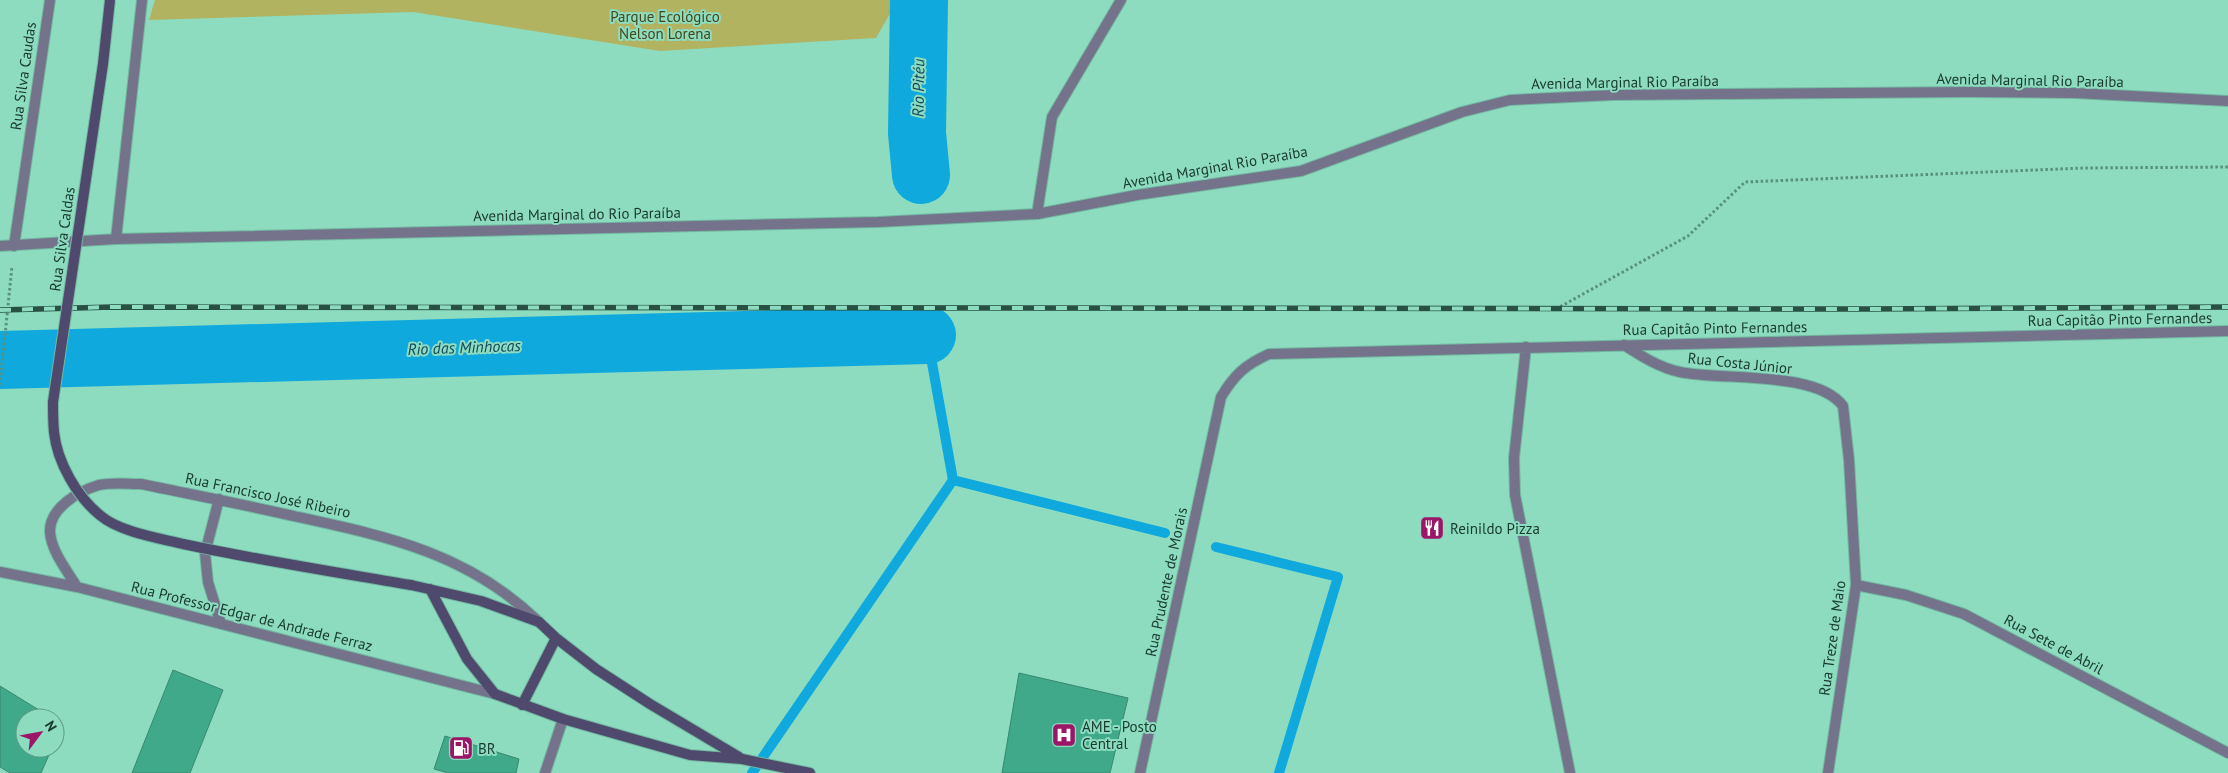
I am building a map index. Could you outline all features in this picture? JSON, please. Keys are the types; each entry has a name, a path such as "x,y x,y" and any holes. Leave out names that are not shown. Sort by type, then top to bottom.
{"main road":[{"name":"Rua Silva Caldas","path":"110,0 103,64 53,402 54,433 60,456 71,480 86,502 102,517 119,526 154,537 221,552 430,589"},
{"name":"Rua Professor Edgar de Andrade Ferraz","path":"430,589 481,601 539,622 556,638 596,668 650,704 742,759"},
{"name":"Rua Professor Edgar de Andrade Ferraz","path":"430,589 467,659 495,694 563,719 690,755 742,759 810,773"},
{"path":"522,705 556,638"}],"street":[{"name":"Rua Silva Caudas","path":"14,246 50,0"},
{"path":"116,239 142,0"},
{"path":"1037,214 1052,117 1121,0"},
{"name":"Avenida Marginal Rio Paraíba","path":"1037,214 1137,196 1301,171 1462,112 1510,100 1613,95 1967,92 2075,94 2228,101"},
{"name":"Avenida Marginal do Rio Paraíba","path":"0,246 116,239 878,222 1037,214"},
{"name":"Rua Capitão Pinto Fernandes","path":"1221,397 1239,373 1250,363 1269,354 2228,331"},
{"name":"Rua Costa Júnior","path":"1624,345 1658,364 1680,372 1793,382 1825,391 1843,406 1844,416"},
{"path":"1526,347 1514,458 1515,495 1570,773"},
{"name":"Rua Prudente de Morais","path":"1140,773 1221,397"},
{"name":"Rua Treze de Maio","path":"1828,773 1856,585 1849,460 1844,416"},
{"name":"Rua Francisco José Ribeiro","path":"77,587 62,563 50,533 52,520 61,507 74,496 99,485 119,483 141,484 379,534 445,557 489,582 539,622"},
{"path":"219,500 205,552 208,582 221,624"},
{"name":"Rua Professor Edgar de Andrade Ferraz","path":"0,572 77,587 495,694"},
{"name":"Rua Sete de Abril","path":"1856,585 1906,595 1964,614 2228,753"},
{"path":"545,773 563,719"}],"path":[{"path":"1556,309 1688,236 1745,182 2084,168 2228,168"},
{"path":"0,385 14,246"}],"green space":[{"name":"Parque Ecológico Nelson Lorena","path":"155,0 898,0 876,38 660,51 413,12 149,20"}],"building":[{"path":"173,670 223,690 190,773 132,773"},
{"name":"AME - Posto Central","path":"1019,673 1128,698 1110,773 1002,773"},
{"path":"0,686 36,708 15,708 15,758 48,758 41,773 10,773 0,767"},
{"name":"BR","path":"445,736 519,759 516,773 448,773 434,769"}],"waterway":[{"name":"Rio Pitéu","path":"919,0 917,133 921,175"},
{"path":"752,773 953,480 927,335"},
{"name":"Rio das Minhocas","path":"0,360 927,335"},
{"path":"953,480 1165,533"},
{"path":"1216,547 1338,577 1279,773"}],"railway":[{"path":"0,310 113,307 1868,309 2228,307"}],"place":[{"name":"Reinildo Pizza","path":"1432,528"},
{"name":"AME - Posto Central","path":"1064,735"},
{"name":"BR","path":"461,748"}]}
